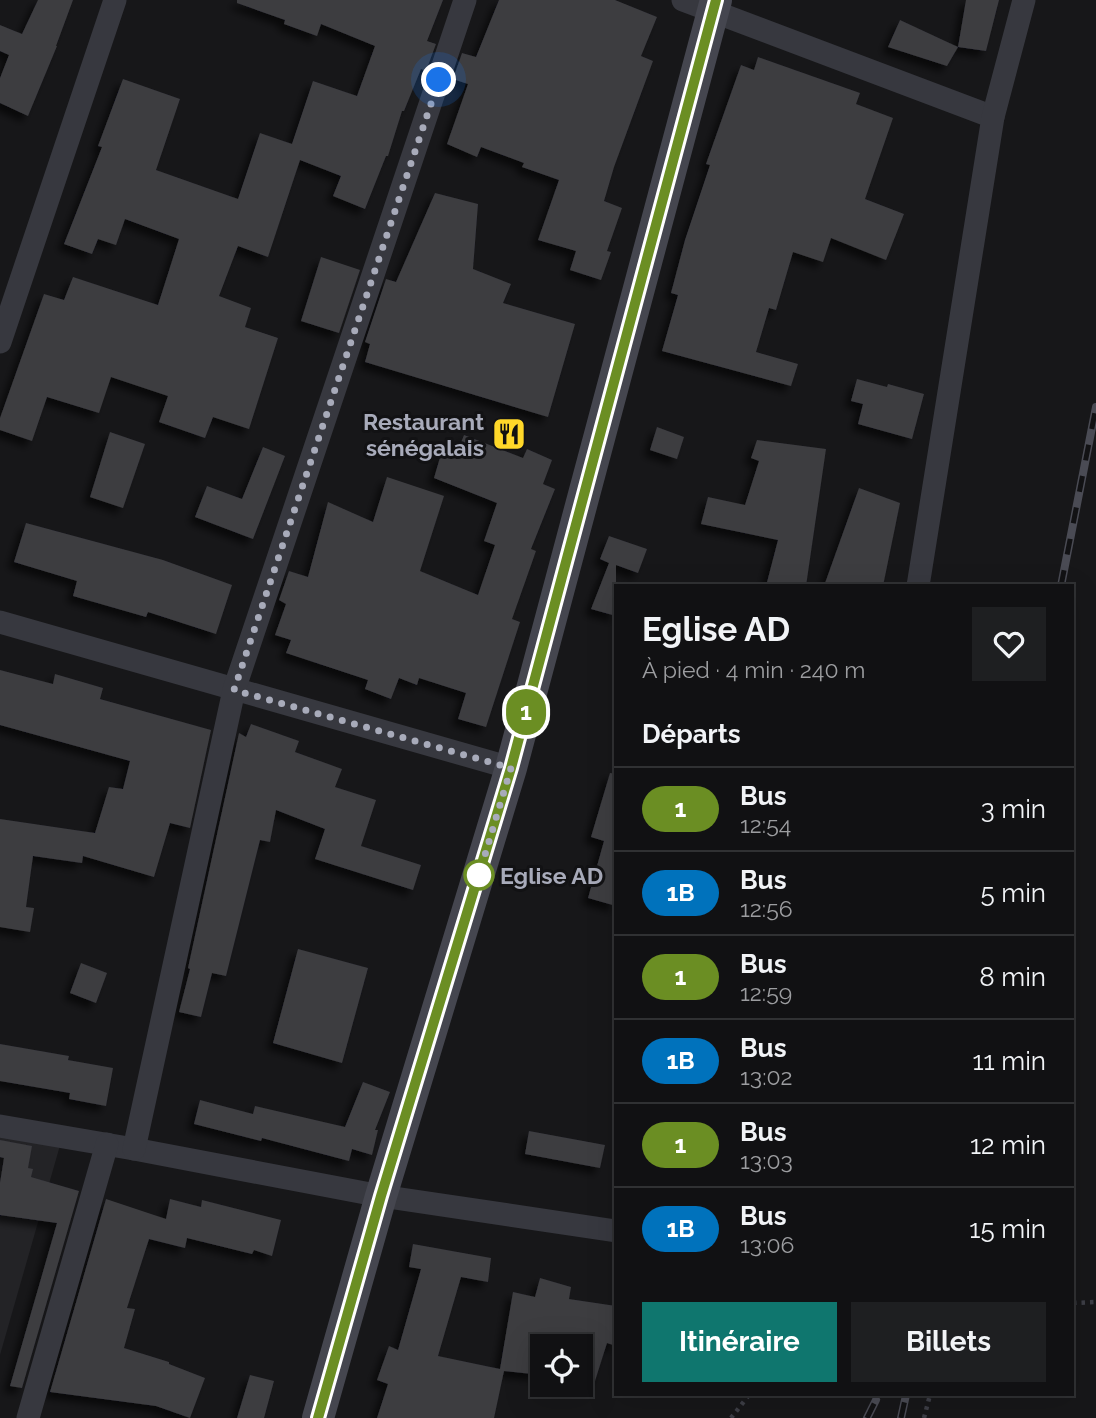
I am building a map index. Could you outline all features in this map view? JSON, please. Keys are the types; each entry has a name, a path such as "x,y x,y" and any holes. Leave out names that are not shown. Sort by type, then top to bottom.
{"street":[{"path":"0,342 115,0"},
{"path":"134,1149 234,690 466,0"},
{"path":"683,0 715,5 993,117"},
{"path":"918,584 993,117 1024,0"},
{"path":"318,1418 381,1196 511,768 715,5"},
{"path":"0,622 511,768"},
{"path":"0,1126 381,1196 614,1231"},
{"path":"28,1418 107,1144"}],"path":[{"path":"1074,1303 1096,1302"},
{"path":"731,1418 748,1396"},
{"path":"924,1418 930,1396"}],"shaded area":[{"path":"0,1132 61,1142 0,1355"}],"building":[{"path":"38,0 73,0 28,116 0,103 0,78 9,55 0,51 0,25 22,34"},
{"path":"237,0 443,0 427,41 436,44 426,71 421,69 402,111 388,156 365,209 333,196 341,176 300,160 268,257 238,246 219,296 251,308 245,327 278,338 249,429 213,417 205,438 159,422 168,396 111,377 99,413 47,397 32,441 0,430 0,418 44,294 64,300 73,277 158,305 179,239 125,219 116,245 98,239 92,254 64,244 102,147 98,146 123,79 180,99 156,170 238,199 260,133 292,144 313,81 357,96 375,46 321,24 317,36 284,24 285,20 237,3"},
{"path":"499,0 615,0 657,17 641,56 653,61 604,201 622,208 607,251 611,252 601,280 570,270 576,251 538,240 559,180 522,167 524,163 481,147 477,157 447,144 468,84 453,79 462,53 476,57"},
{"path":"966,0 999,0 986,51 958,47"},
{"path":"900,20 958,47 947,66 888,47"},
{"path":"758,57 860,93 856,104 893,118 865,199 904,214 886,260 831,238 823,262 793,252 776,310 769,308 756,352 798,364 791,386 662,351 678,295 671,293 710,165 706,164 741,65 754,70"},
{"path":"435,193 478,204 473,269 511,284 503,303 575,324 548,417 365,362 370,344 365,342 386,279 396,282"},
{"path":"321,257 360,270 339,333 301,321"},
{"path":"857,379 924,394 912,439 858,424 863,404 851,401"},
{"path":"657,427 684,437 677,459 650,450"},
{"path":"110,432 145,444 123,508 90,497"},
{"path":"464,435 523,458 527,449 552,460 543,484 555,489 531,549 536,551 512,619 520,622 486,727 458,719 466,693 419,678 417,685 399,678 391,699 365,689 368,680 286,653 291,640 275,635 286,604 279,600 289,571 308,577 328,502 373,522 387,477 444,496 420,571 478,595 495,545 484,541 497,503 434,478 441,454 455,458"},
{"path":"757,440 826,449 806,584 767,584 778,540 701,524 708,497 745,505 759,461 751,458"},
{"path":"263,447 285,456 253,539 195,517 207,486 242,499"},
{"path":"859,488 900,503 883,584 825,584"},
{"path":"26,523 163,560 232,585 216,634 148,612 146,617 73,596 77,581 14,562"},
{"path":"609,536 647,549 638,573 616,565 614,615 591,609 609,563 600,559"},
{"path":"0,670 53,684 55,674 103,688 100,699 211,730 190,828 170,823 154,877 83,856 82,863 33,856 26,907 34,908 30,932 0,927 0,819 95,833 109,787 123,789 130,761 0,725"},
{"path":"251,724 299,741 295,752 342,769 335,787 376,800 361,846 421,865 413,890 315,859 325,829 276,810 270,842 260,840 226,976 212,973 201,1017 179,1012 239,733 246,737"},
{"path":"610,773 614,774 614,905 588,898 604,841 591,837"},
{"path":"298,949 368,968 342,1063 273,1043"},
{"path":"81,963 107,973 96,1003 70,993"},
{"path":"0,1044 69,1056 68,1060 113,1068 106,1106 69,1099 70,1093 0,1081"},
{"path":"363,1082 390,1092 375,1130 378,1130 372,1155 352,1149 349,1161 262,1138 261,1141 194,1124 200,1100 253,1114 255,1106 345,1127"},
{"path":"529,1131 605,1145 600,1168 525,1154"},
{"path":"0,1140 32,1146 28,1168 33,1169 31,1177 79,1191 22,1388 10,1386 57,1223 0,1215 0,1183 4,1158 0,1157"},
{"path":"106,1199 166,1219 170,1199 201,1207 202,1200 281,1220 272,1256 254,1250 252,1254 187,1238 185,1248 149,1239 127,1308 135,1309 124,1348 169,1362 205,1378 190,1418 156,1406 50,1392"},
{"path":"413,1244 491,1258 488,1282 461,1277 438,1356 500,1369 513,1292 535,1297 540,1278 571,1287 569,1299 614,1306 614,1345 607,1343 595,1381 593,1334 530,1334 530,1374 504,1371 494,1418 377,1418 388,1384 377,1380 389,1346 398,1350 421,1269 409,1267"},
{"path":"250,1375 274,1381 264,1418 237,1418"}],"railway":[{"path":"1061,584 1096,407"},
{"path":"901,1418 906,1396"},
{"path":"867,1418 876,1400"}],"bus line":[{"name":"1","path":"318,1418 381,1196 511,768 716,0"}],"place":[{"name":"Restaurant sénégalais","path":"509,434"},
{"name":"Eglise AD","path":"479,875"}],"route":[{"path":"439,80 234,690 511,768 479,875"}]}
